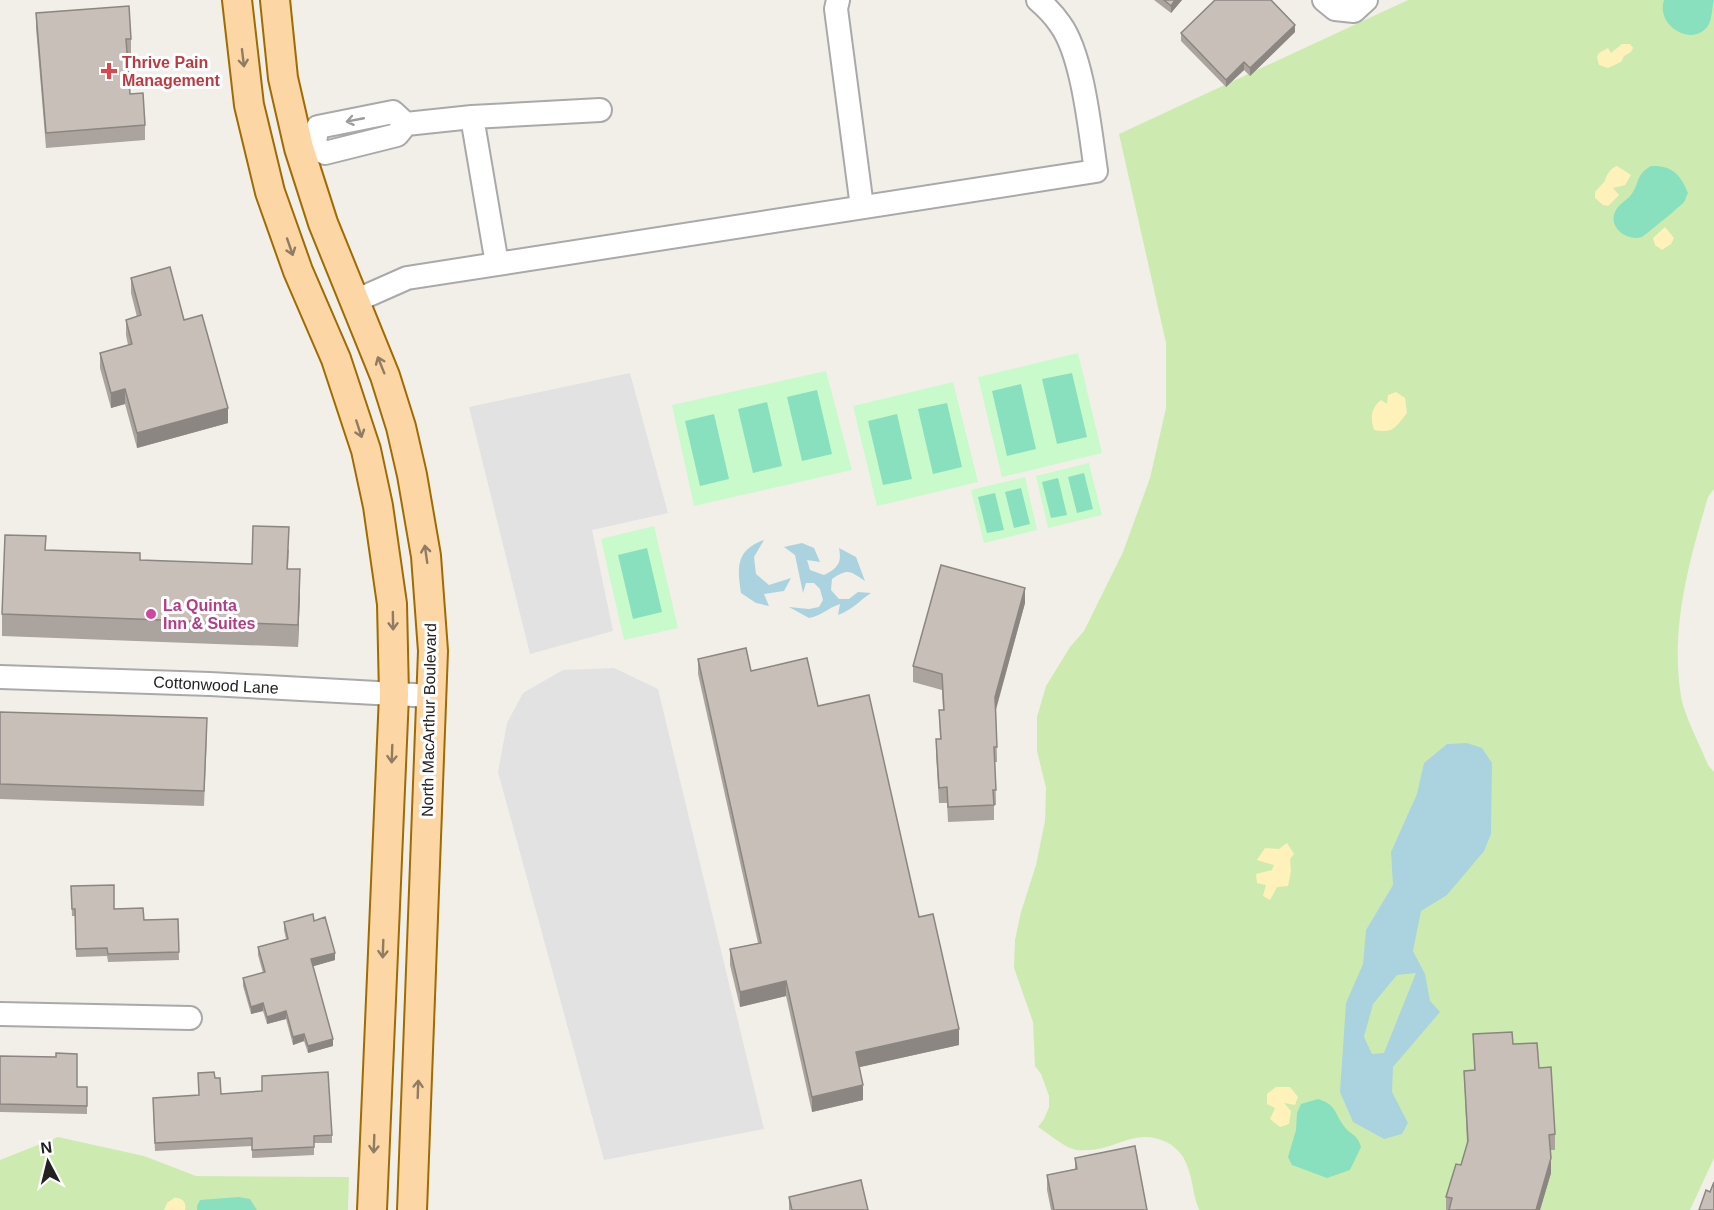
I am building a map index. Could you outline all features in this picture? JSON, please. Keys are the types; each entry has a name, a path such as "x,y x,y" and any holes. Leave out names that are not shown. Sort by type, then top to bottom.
{"main road":[{"path":"237,0 249,105 270,192 298,271 336,359 366,450 378,506 392,604 394,695 372,1210"},
{"name":"North MacArthur Boulevard","path":"275,0 283,78 307,147 323,223 385,376 401,427 426,556 433,651 412,1210"}],"street":[{"path":"838,0 836,9 862,207"},
{"path":"355,301 407,278 1096,171 1071,45 1061,25 1038,0"},
{"path":"1324,0 1335,9 1354,10 1366,0"},
{"path":"307,147 325,153 397,135 406,124 472,117 600,110"},
{"path":"472,117 497,264"},
{"name":"Cottonwood Lane","path":"0,677 210,684 432,696"},
{"path":"0,1014 190,1018"}],"green space":[{"path":"1408,0 1714,0 1714,489 1708,497 1688,571 1678,645 1678,671 1683,704 1708,765 1714,772 1714,1158 1690,1210 1199,1210 1186,1163 1180,1153 1169,1143 1145,1137 1097,1149 1076,1150 1064,1145 1038,1127 1049,1107 1049,1096 1041,1074 1035,1066 1033,1022 1014,968 1015,940 1036,865 1045,821 1046,788 1037,751 1037,717 1046,686 1070,647 1084,631 1123,552 1150,478 1166,408 1166,343 1119,134"},
{"path":"1664,0 1714,0 1709,24 1695,35 1678,32 1665,19"},
{"path":"1651,166 1665,167 1675,172 1688,193 1682,204 1642,237 1630,237 1620,232 1614,223 1615,212 1634,191 1642,173"},
{"path":"1078,353 1102,453 1002,477 978,377"},
{"path":"826,371 852,470 694,506 672,405"},
{"path":"1072,373 1087,437 1057,444 1042,379"},
{"path":"953,382 978,482 877,506 853,406"},
{"path":"1021,384 1036,449 1007,456 992,391"},
{"path":"817,390 832,454 802,461 787,397"},
{"path":"767,402 782,466 753,473 738,409"},
{"path":"947,403 962,467 933,474 918,409"},
{"path":"714,414 729,479 700,486 685,421"},
{"path":"897,414 912,479 883,485 868,421"},
{"path":"1089,463 1102,515 1048,528 1036,476"},
{"path":"1084,473 1093,509 1077,513 1068,477"},
{"path":"1025,477 1037,530 984,543 971,490"},
{"path":"1058,478 1067,515 1051,518 1042,482"},
{"path":"1021,488 1030,524 1014,528 1005,492"},
{"path":"995,493 1004,530 987,533 978,497"},
{"path":"654,526 678,628 624,640 601,539"},
{"path":"647,548 662,612 633,619 618,555"},
{"path":"1318,1099 1332,1107 1344,1126 1358,1139 1361,1147 1350,1170 1327,1178 1292,1165 1288,1157 1301,1104"},
{"path":"58,1137 144,1156 196,1176 349,1177 348,1210 0,1210 0,1160"},
{"path":"239,1197 250,1199 257,1210 197,1210 200,1200"}],"sand":[{"path":"1622,44 1630,44 1633,48 1621,62 1608,68 1599,65 1597,57 1599,53 1608,48 1611,53"},
{"path":"1617,166 1631,175 1625,185 1613,188 1619,195 1608,206 1603,205 1595,198 1595,192 1605,181 1609,172"},
{"path":"1665,227 1674,238 1671,244 1662,250 1655,245 1653,238"},
{"path":"1396,392 1405,398 1407,413 1394,428 1386,431 1374,430 1372,417 1375,406 1381,400 1387,404 1388,395"},
{"path":"1287,843 1294,854 1290,859 1291,871 1288,886 1277,887 1270,900 1263,896 1266,885 1257,883 1256,874 1272,870 1274,865 1257,860 1265,848 1279,849"},
{"path":"1276,1087 1290,1087 1298,1097 1295,1105 1284,1103 1291,1111 1289,1124 1280,1127 1270,1119 1275,1108 1267,1104 1267,1094"},
{"path":"174,1198 183,1201 185,1210 164,1210 167,1203"}],"shaded area":[{"path":"630,373 668,513 592,530 613,631 530,654 469,407"},
{"path":"614,668 658,689 764,1129 604,1160 498,772 507,723 523,693 563,670"}],"water":[{"path":"764,540 754,557 756,574 769,585 791,578 784,591 764,594 769,606 756,603 741,593 739,575 740,560 743,554"},
{"path":"802,543 814,548 820,562 807,560 810,570 824,575 838,564 839,548 856,557 865,581 849,572 832,579 831,590 839,599 849,599 858,592 871,593 838,615 840,604 809,618 789,607 809,609 819,607 823,600 820,589 814,583 806,583 803,593 795,555 784,547"},
{"path":"1467,743 1482,748 1492,763 1491,834 1484,851 1447,895 1421,911 1413,951 1425,974 1430,1001 1440,1012 1393,1067 1392,1092 1408,1123 1402,1134 1384,1139 1353,1122 1340,1092 1346,1003 1363,964 1366,930 1393,885 1391,852 1417,794 1424,763 1447,744","holes":["1416,973 1384,1053 1372,1054 1364,1037 1373,1004 1397,975"]}],"building":[{"path":"1164,0 1175,0 1171,6"},
{"path":"1215,0 1271,0 1295,25 1250,68 1244,62 1226,80 1181,33"},
{"path":"129,6 131,39 126,39 130,94 143,93 145,125 46,133 36,13"},
{"path":"170,267 184,320 202,315 228,408 137,433 125,389 111,393 100,353 132,344 126,320 141,315 131,278"},
{"name":"La Quinta Inn & Suites","path":"253,526 289,527 287,569 300,569 298,625 2,614 5,535 46,536 45,550 140,553 140,560 252,564"},
{"path":"941,565 1025,588 995,697 997,747 994,747 996,790 993,790 994,805 948,807 947,787 939,788 936,739 941,739 939,710 944,710 942,674 913,666"},
{"path":"746,648 751,671 807,658 818,706 869,695 919,917 933,914 959,1029 856,1052 863,1085 812,1097 786,981 740,992 730,949 761,943 698,659"},
{"path":"0,712 207,718 204,791 0,784"},
{"path":"114,885 114,909 143,908 144,920 178,919 179,952 108,954 107,948 76,949 75,909 72,909 71,886"},
{"path":"313,914 314,921 325,917 335,953 311,959 333,1039 308,1046 304,1034 293,1037 286,1011 267,1017 263,1003 251,1007 243,978 265,972 258,947 288,939 284,922"},
{"path":"1512,1032 1513,1044 1537,1043 1539,1068 1551,1067 1555,1134 1549,1135 1551,1158 1536,1210 1449,1210 1452,1198 1446,1197 1456,1164 1461,1165 1468,1141 1464,1071 1475,1070 1473,1034"},
{"path":"56,1053 77,1054 77,1087 87,1087 87,1106 0,1104 0,1056 56,1057"},
{"path":"214,1072 215,1078 220,1078 221,1094 262,1091 262,1076 328,1072 332,1135 314,1136 314,1147 252,1150 252,1138 155,1143 153,1098 199,1095 198,1073"},
{"path":"1135,1146 1147,1210 1054,1210 1047,1175 1077,1169 1075,1158"},
{"path":"861,1180 868,1210 792,1210 789,1197"},
{"path":"1714,1182 1714,1210 1699,1210 1706,1190 1710,1192"}],"place":[{"name":"Thrive Pain Management","path":"109,71"},
{"name":"La Quinta Inn & Suites","path":"151,614"}]}
